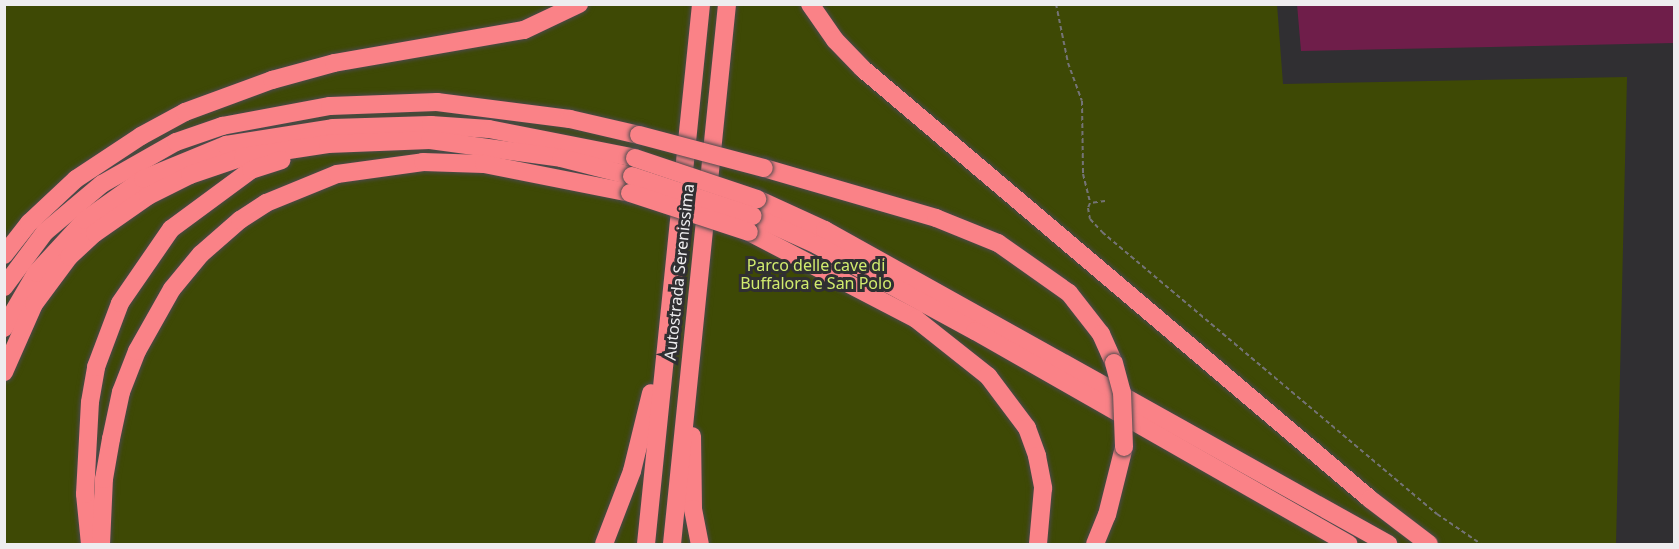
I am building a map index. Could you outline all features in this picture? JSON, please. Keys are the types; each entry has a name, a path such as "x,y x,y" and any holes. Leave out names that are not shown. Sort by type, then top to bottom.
{"highway":[{"path":"4,255 29,223 75,179 141,136 185,112 253,86 334,63 524,30 579,4"},
{"name":"Autostrada Serenissima","path":"646,544 701,4"},
{"name":"Autostrada Serenissima","path":"672,544 727,4"},
{"path":"810,4 863,69 1361,492 1429,544"},
{"path":"4,287 45,232 102,184 176,142 233,124 330,106 437,102 570,119 639,135 764,168 936,218 998,243 1069,293 1101,334 1114,363 1122,392 1124,447 1107,515 1095,544"},
{"path":"4,328 36,273 85,220 143,179 226,145 333,128 430,125 489,129 753,216 856,247 1388,544"},
{"path":"4,372 23,324 47,284 69,257 119,214 189,175 243,157 328,144 430,140 488,146 632,176 753,216 817,244 975,331 1349,544"},
{"path":"90,544 86,448 94,379 107,332 134,277 171,229 208,198 251,170 328,144"},
{"path":"101,544 104,479 111,439 121,392 137,351 179,280 201,254 248,214 294,190 337,174 423,162 484,164 632,176"},
{"path":"753,216 916,319 988,376 1027,428 1037,456 1043,488 1038,544"},
{"path":"604,544 632,471 665,351"},
{"path":"687,382 692,500 700,544"}],"path":[{"path":"1056,4 1068,63 1082,101 1083,174 1090,203 1090,219 1137,264 1437,514 1481,544"},
{"path":"1090,203 1105,201"}],"green space":[{"name":"Parco delle cave di Buffalora e San Polo","path":"1277,4 1283,84 1627,77 1616,544 5,544 4,5"}],"building":[{"path":"1297,4 1674,4 1674,43 1301,51"}]}
